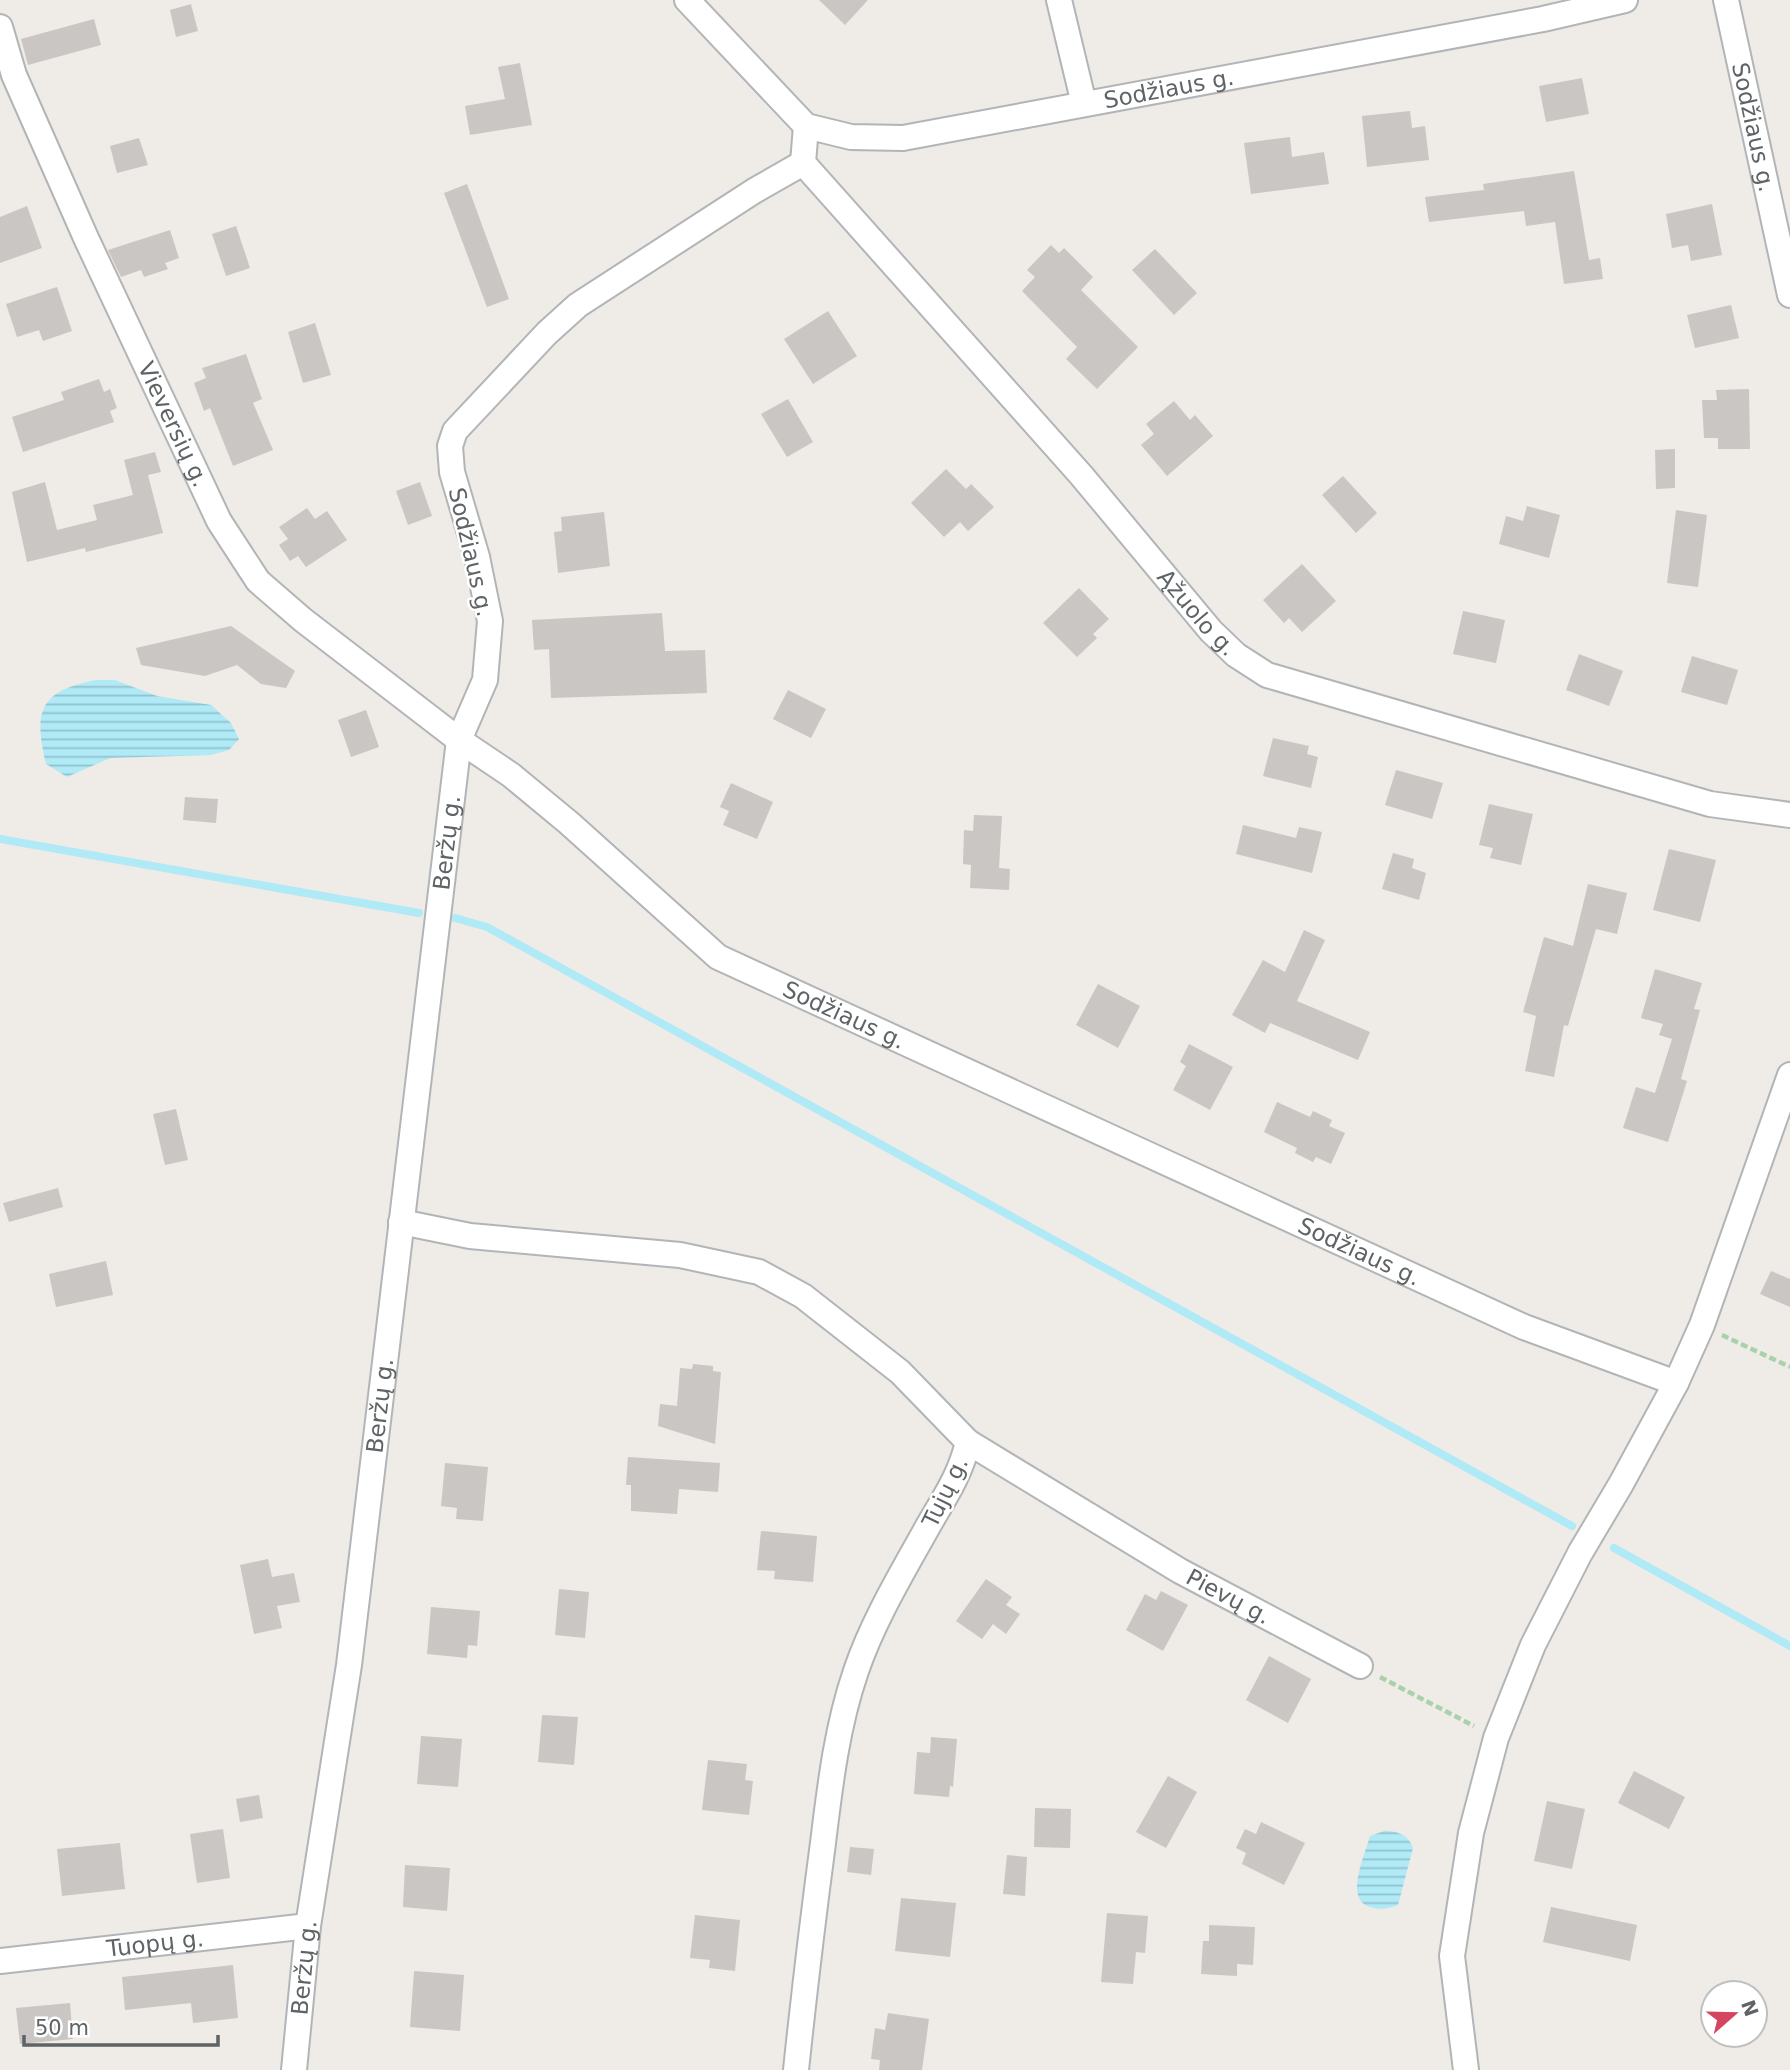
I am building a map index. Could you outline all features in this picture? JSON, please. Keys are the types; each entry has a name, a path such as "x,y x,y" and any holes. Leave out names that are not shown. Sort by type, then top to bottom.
{"street":[{"path":"687,0 806,126 803,163"},
{"path":"1059,0 1084,104"},
{"name":"Sodžiaus g.","path":"806,126 851,137 903,138 1084,104 1541,10 1625,0"},
{"name":"Sodžiaus g.","path":"1726,0 1790,295"},
{"name":"Vieversių g.","path":"0,27 7,77 219,520 258,581 303,620 459,740"},
{"name":"Sodžiaus g.","path":"803,163 754,191 578,306 547,333 454,431 450,446 452,472 477,557 490,621 485,680 459,740 512,775 569,822 718,957 1524,1327 1676,1383"},
{"name":"Ąžuolo g.","path":"803,163 1081,475 1211,631 1236,655 1267,675 1710,804 1790,815"},
{"name":"Beržų g.","path":"293,2070 309,1926 349,1665 459,740"},
{"path":"1466,2070 1452,1956 1471,1833 1496,1738 1533,1645 1580,1553 1676,1383 1702,1325 1790,1075"},
{"name":"Tujų g.","path":"401,1222 470,1236 680,1255 759,1272 803,1296 900,1372 968,1442 962,1467 903,1571 856,1669 843,1714 832,1773 807,1959 796,2070"},
{"name":"Pievų g.","path":"968,1442 1180,1571 1360,1666"},
{"name":"Tuopų g.","path":"0,1961 309,1926"}],"path":[{"path":"1702,1325 1790,1367"},
{"path":"1360,1666 1496,1738"}],"water":[{"path":"96,680 115,680 157,696 211,705 231,723 239,739 229,750 211,755 110,758 67,777 46,764 40,730 41,717 52,697 63,690"},
{"path":"1384,1831 1402,1834 1413,1848 1398,1905 1381,1909 1362,1902 1357,1886 1370,1836"}],"building":[{"path":"819,0 868,0 845,25"},
{"path":"191,4 198,31 176,37 170,10"},
{"path":"94,19 101,45 28,65 21,39"},
{"path":"520,63 532,125 470,135 465,106 505,99 498,67"},
{"path":"1582,78 1589,114 1546,122 1539,86"},
{"path":"1410,111 1412,128 1425,126 1429,160 1367,167 1362,116"},
{"path":"1290,137 1292,157 1324,152 1329,184 1251,194 1244,143"},
{"path":"139,138 148,165 117,173 110,146"},
{"path":"1574,171 1589,260 1600,258 1603,279 1564,284 1555,222 1526,226 1524,211 1429,222 1425,197 1484,190 1483,184"},
{"path":"467,184 509,299 487,307 444,193"},
{"path":"1712,204 1722,255 1691,261 1688,245 1672,248 1666,214"},
{"path":"27,206 42,248 0,263 0,217"},
{"path":"236,226 250,268 226,276 212,234"},
{"path":"170,230 179,258 165,263 168,269 144,277 141,270 121,277 108,250"},
{"path":"1051,245 1059,253 1064,248 1093,277 1081,290 1138,347 1097,389 1066,359 1077,347 1022,291 1035,277 1027,270"},
{"path":"1155,249 1197,293 1174,315 1132,270"},
{"path":"57,287 72,331 43,341 39,330 17,337 6,304"},
{"path":"1731,305 1739,338 1695,348 1687,315"},
{"path":"828,311 857,356 813,384 784,339"},
{"path":"315,323 331,375 303,383 288,332"},
{"path":"246,354 262,399 253,403 273,450 233,466 210,408 204,411 194,383 206,378 202,368"},
{"path":"99,379 104,392 110,389 117,408 110,411 114,422 23,452 12,417 64,400 61,392"},
{"path":"1749,389 1750,449 1718,449 1718,438 1704,438 1702,400 1717,400 1716,390"},
{"path":"788,399 813,442 787,457 761,414"},
{"path":"1174,401 1190,420 1195,415 1213,436 1167,476 1141,445 1154,434 1146,424"},
{"path":"1675,449 1675,488 1656,489 1655,450"},
{"path":"155,452 161,472 148,475 163,533 86,552 85,548 27,562 12,492 45,482 57,530 97,520 93,505 133,495 124,460"},
{"path":"946,469 966,489 971,484 994,507 968,531 960,522 944,537 911,503"},
{"path":"1343,476 1377,513 1356,533 1322,495"},
{"path":"420,482 432,516 408,525 396,491"},
{"path":"1527,506 1560,515 1549,558 1499,544 1506,516 1523,521"},
{"path":"307,508 315,519 327,511 347,540 306,567 298,556 290,561 279,545 288,539 279,527"},
{"path":"1676,510 1707,515 1698,587 1667,583"},
{"path":"604,512 610,566 558,573 554,532 562,531 561,517"},
{"path":"1302,564 1336,601 1302,632 1289,618 1284,623 1263,600"},
{"path":"1079,588 1109,619 1093,634 1097,638 1077,657 1043,623"},
{"path":"1463,611 1505,620 1496,663 1453,654"},
{"path":"662,613 665,651 705,650 707,693 551,698 549,649 534,650 532,620"},
{"path":"231,626 295,671 286,688 261,684 237,665 205,676 141,665 136,648"},
{"path":"1579,654 1623,671 1609,706 1566,690"},
{"path":"1692,656 1738,670 1727,705 1681,692"},
{"path":"788,690 826,709 811,738 773,719"},
{"path":"366,710 379,747 351,757 338,720"},
{"path":"1273,738 1309,746 1307,754 1318,757 1311,788 1263,776"},
{"path":"1396,770 1443,783 1432,819 1385,805"},
{"path":"731,783 773,802 757,839 723,825 729,811 720,807"},
{"path":"185,797 218,799 216,823 183,820"},
{"path":"1489,804 1533,814 1521,865 1490,858 1493,848 1479,845"},
{"path":"974,815 1002,816 999,868 1010,869 1009,890 970,888 971,865 963,864 964,830 973,831"},
{"path":"1243,825 1296,838 1299,827 1322,832 1312,873 1236,854"},
{"path":"1669,849 1716,860 1700,922 1653,910"},
{"path":"1393,853 1414,859 1412,868 1426,873 1419,900 1382,889"},
{"path":"1588,884 1627,893 1617,934 1596,929 1568,1026 1564,1025 1554,1077 1525,1071 1536,1016 1523,1012 1544,937 1573,946"},
{"path":"1304,930 1325,940 1297,1001 1370,1032 1358,1060 1270,1023 1265,1033 1232,1015 1263,960 1285,972"},
{"path":"1655,969 1702,983 1694,1009 1700,1010 1681,1079 1687,1081 1668,1142 1623,1128 1636,1087 1655,1093 1672,1039 1659,1035 1663,1024 1641,1018"},
{"path":"1098,984 1140,1006 1118,1048 1076,1025"},
{"path":"1189,1044 1233,1067 1210,1110 1173,1090 1186,1066 1180,1062"},
{"path":"1277,1102 1310,1117 1313,1111 1332,1120 1329,1126 1345,1133 1331,1164 1316,1157 1313,1162 1295,1153 1297,1148 1264,1132"},
{"path":"176,1109 188,1160 165,1165 153,1114"},
{"path":"58,1188 63,1207 9,1222 3,1203"},
{"path":"106,1261 113,1295 56,1307 49,1274"},
{"path":"1771,1271 1790,1279 1790,1307 1760,1294"},
{"path":"693,1364 713,1366 713,1371 721,1372 715,1444 658,1426 660,1404 677,1406 680,1368 692,1369"},
{"path":"628,1457 720,1463 718,1492 679,1489 677,1514 631,1511 631,1485 626,1485"},
{"path":"445,1463 488,1467 483,1521 456,1519 457,1508 441,1506"},
{"path":"761,1531 817,1536 813,1582 774,1579 775,1571 757,1570"},
{"path":"268,1559 272,1577 294,1573 300,1602 277,1606 282,1628 254,1634 240,1565"},
{"path":"986,1579 1012,1597 1006,1605 1020,1614 1006,1634 993,1624 982,1639 956,1621"},
{"path":"559,1589 589,1592 585,1638 555,1635"},
{"path":"1161,1591 1188,1605 1163,1651 1126,1630 1145,1594 1156,1600"},
{"path":"431,1607 480,1611 477,1646 468,1645 467,1658 427,1654"},
{"path":"1269,1656 1311,1679 1288,1723 1246,1700"},
{"path":"542,1715 578,1717 574,1765 538,1762"},
{"path":"421,1736 462,1739 458,1787 417,1784"},
{"path":"931,1737 957,1739 953,1787 950,1786 949,1797 914,1794 917,1752 930,1753"},
{"path":"708,1760 747,1764 745,1780 753,1781 749,1815 702,1810"},
{"path":"1634,1771 1685,1797 1669,1829 1618,1803"},
{"path":"1168,1776 1197,1792 1166,1848 1136,1832"},
{"path":"259,1795 263,1818 240,1822 236,1799"},
{"path":"1547,1801 1585,1809 1572,1869 1534,1861"},
{"path":"1035,1808 1071,1809 1070,1848 1034,1847"},
{"path":"1261,1822 1305,1843 1284,1885 1242,1864 1246,1853 1236,1848 1245,1829 1256,1834"},
{"path":"223,1829 230,1878 197,1883 190,1834"},
{"path":"120,1843 125,1889 62,1896 57,1849"},
{"path":"850,1847 874,1849 871,1875 847,1872"},
{"path":"1007,1855 1027,1857 1025,1896 1003,1894"},
{"path":"405,1865 450,1868 447,1911 403,1907"},
{"path":"901,1898 956,1903 950,1957 895,1951"},
{"path":"1551,1907 1637,1925 1630,1961 1543,1942"},
{"path":"1107,1913 1148,1916 1145,1953 1136,1952 1133,1984 1101,1982"},
{"path":"695,1915 740,1920 735,1971 709,1968 710,1960 690,1958"},
{"path":"1209,1925 1255,1927 1253,1965 1237,1964 1237,1976 1201,1974 1203,1941 1209,1941"},
{"path":"233,1965 238,2018 193,2023 191,2003 125,2010 122,1977"},
{"path":"414,1971 464,1975 460,2031 410,2027"},
{"path":"70,2003 73,2039 20,2044 16,2008"},
{"path":"888,2013 929,2019 922,2070 879,2070 880,2060 871,2059 875,2028 885,2030"}],"waterway":[{"path":"0,839 419,913"},
{"path":"455,918 487,927 1572,1526"},
{"path":"1614,1548 1790,1646"}]}
